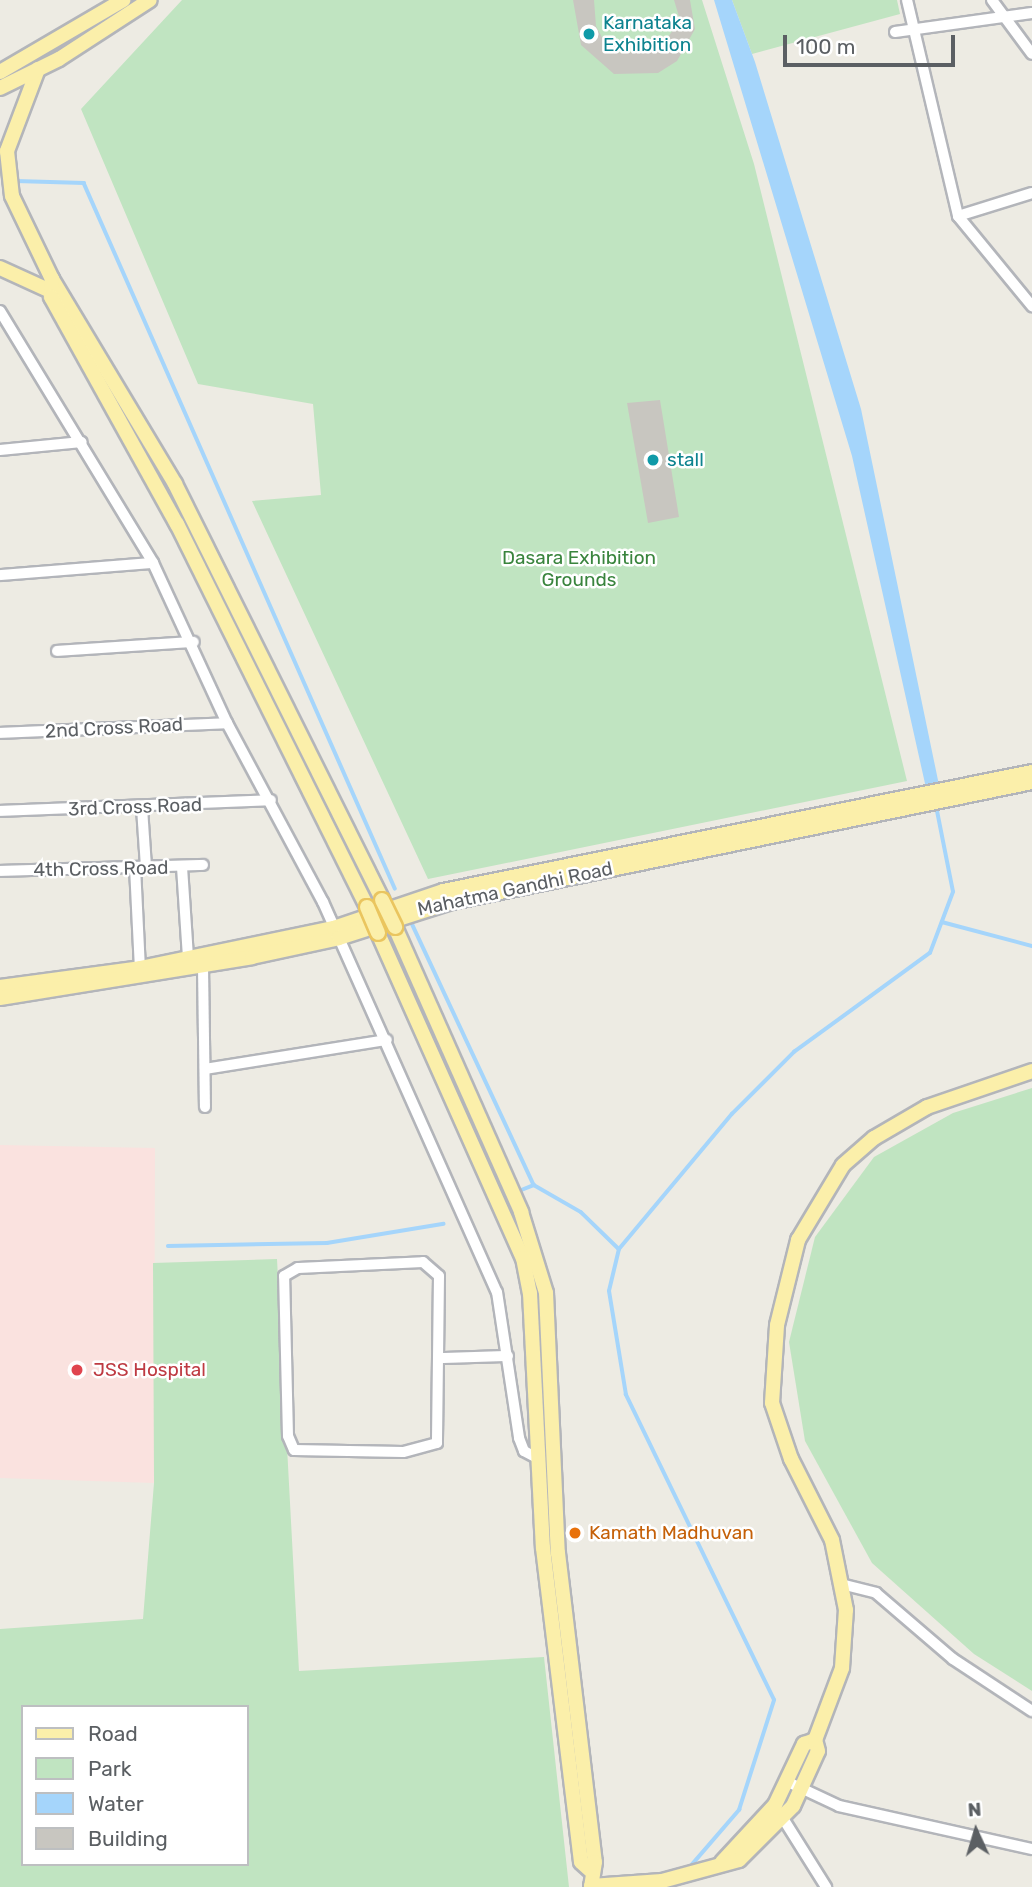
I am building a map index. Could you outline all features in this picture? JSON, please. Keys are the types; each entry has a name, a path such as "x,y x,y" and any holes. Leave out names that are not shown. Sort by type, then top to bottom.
{"main road":[{"path":"0,72 123,0"},
{"path":"0,88 38,69 150,0"},
{"path":"38,69 6,165 12,196 57,294 177,524 367,907 523,1258 530,1293 537,1458 561,1703 581,1862 590,1870"},
{"path":"0,268 57,294 175,484 382,900 521,1212 546,1293 558,1553 595,1862 590,1870 591,1886 657,1884 722,1862 739,1860 784,1821 802,1789 818,1751 815,1741 842,1668 845,1585 772,1403 777,1325 798,1240 843,1165 874,1138 927,1107 1032,1071"},
{"name":"Mahatma Gandhi Road","path":"0,998 203,967 337,933 443,891 924,802 1032,772"},
{"name":"Mahatma Gandhi Road","path":"939,798 1032,782"},
{"name":"Mahatma Gandhi Road","path":"0,987 139,968 337,933"},
{"path":"722,1862 775,1805 804,1744 815,1741"}],"street":[{"path":"907,0 958,216 1032,306"},
{"path":"992,0 999,13 1032,54"},
{"path":"895,32 999,13 1032,13"},
{"path":"958,216 1032,193"},
{"path":"0,311 82,442 153,563 194,642 227,723 271,800 337,933 387,1040 497,1292 519,1438 524,1451 537,1458"},
{"path":"0,450 82,442"},
{"path":"0,575 153,563"},
{"path":"57,652 194,642"},
{"name":"2nd Cross Road","path":"0,733 227,723"},
{"name":"3rd Cross Road","path":"0,811 142,808 271,800"},
{"path":"139,968 142,808"},
{"name":"4th Cross Road","path":"0,871 203,865"},
{"path":"182,867 188,958"},
{"path":"203,967 205,1107"},
{"path":"205,1069 387,1040"},
{"path":"431,1265 439,1276 441,1357 442,1429 430,1448 294,1450 288,1436 285,1276 298,1268 431,1265"},
{"path":"441,1357 508,1356"},
{"path":"845,1585 876,1593 953,1659 1032,1711"},
{"path":"788,1782 839,1806 1032,1849"},
{"path":"775,1805 826,1887"}],"shaded area":[{"name":"JSS Hospital","path":"0,1145 155,1148 154,1483 0,1478"}],"green space":[{"name":"Dasara Exhibition Grounds","path":"182,0 702,0 754,164 907,781 428,879 252,501 321,495 313,404 198,384 81,109"},
{"path":"732,0 897,0 900,14 752,54"},
{"path":"1032,1088 1032,1691 974,1654 872,1563 805,1441 789,1342 815,1237 874,1157 953,1113"},
{"path":"277,1259 299,1671 544,1657 569,1887 0,1887 0,1629 143,1619 154,1483 153,1263"}],"water":[{"path":"714,0 732,0 755,62 861,409 939,785 926,788 852,456"}],"building":[{"name":"Karnataka Exhibition","path":"573,0 594,0 596,26 605,43 620,53 659,50 680,20 674,0 690,0 695,29 677,61 658,73 614,74 581,45"},
{"name":"stall","path":"660,400 679,517 648,523 627,403"}],"waterway":[{"path":"16,181 84,183 395,888"},
{"path":"689,1868 739,1810 774,1700 626,1395 609,1291 619,1249 732,1114 794,1052 930,953 953,892 936,806"},
{"path":"410,919 534,1185 581,1212 619,1249"},
{"path":"942,922 1032,946"},
{"path":"519,1191 534,1185"},
{"path":"168,1246 327,1243 443,1224"}],"place":[{"name":"Karnataka Exhibition","path":"589,34"},
{"name":"stall","path":"653,460"},
{"name":"JSS Hospital","path":"77,1370"},
{"name":"Kamath Madhuvan","path":"575,1533"}]}
